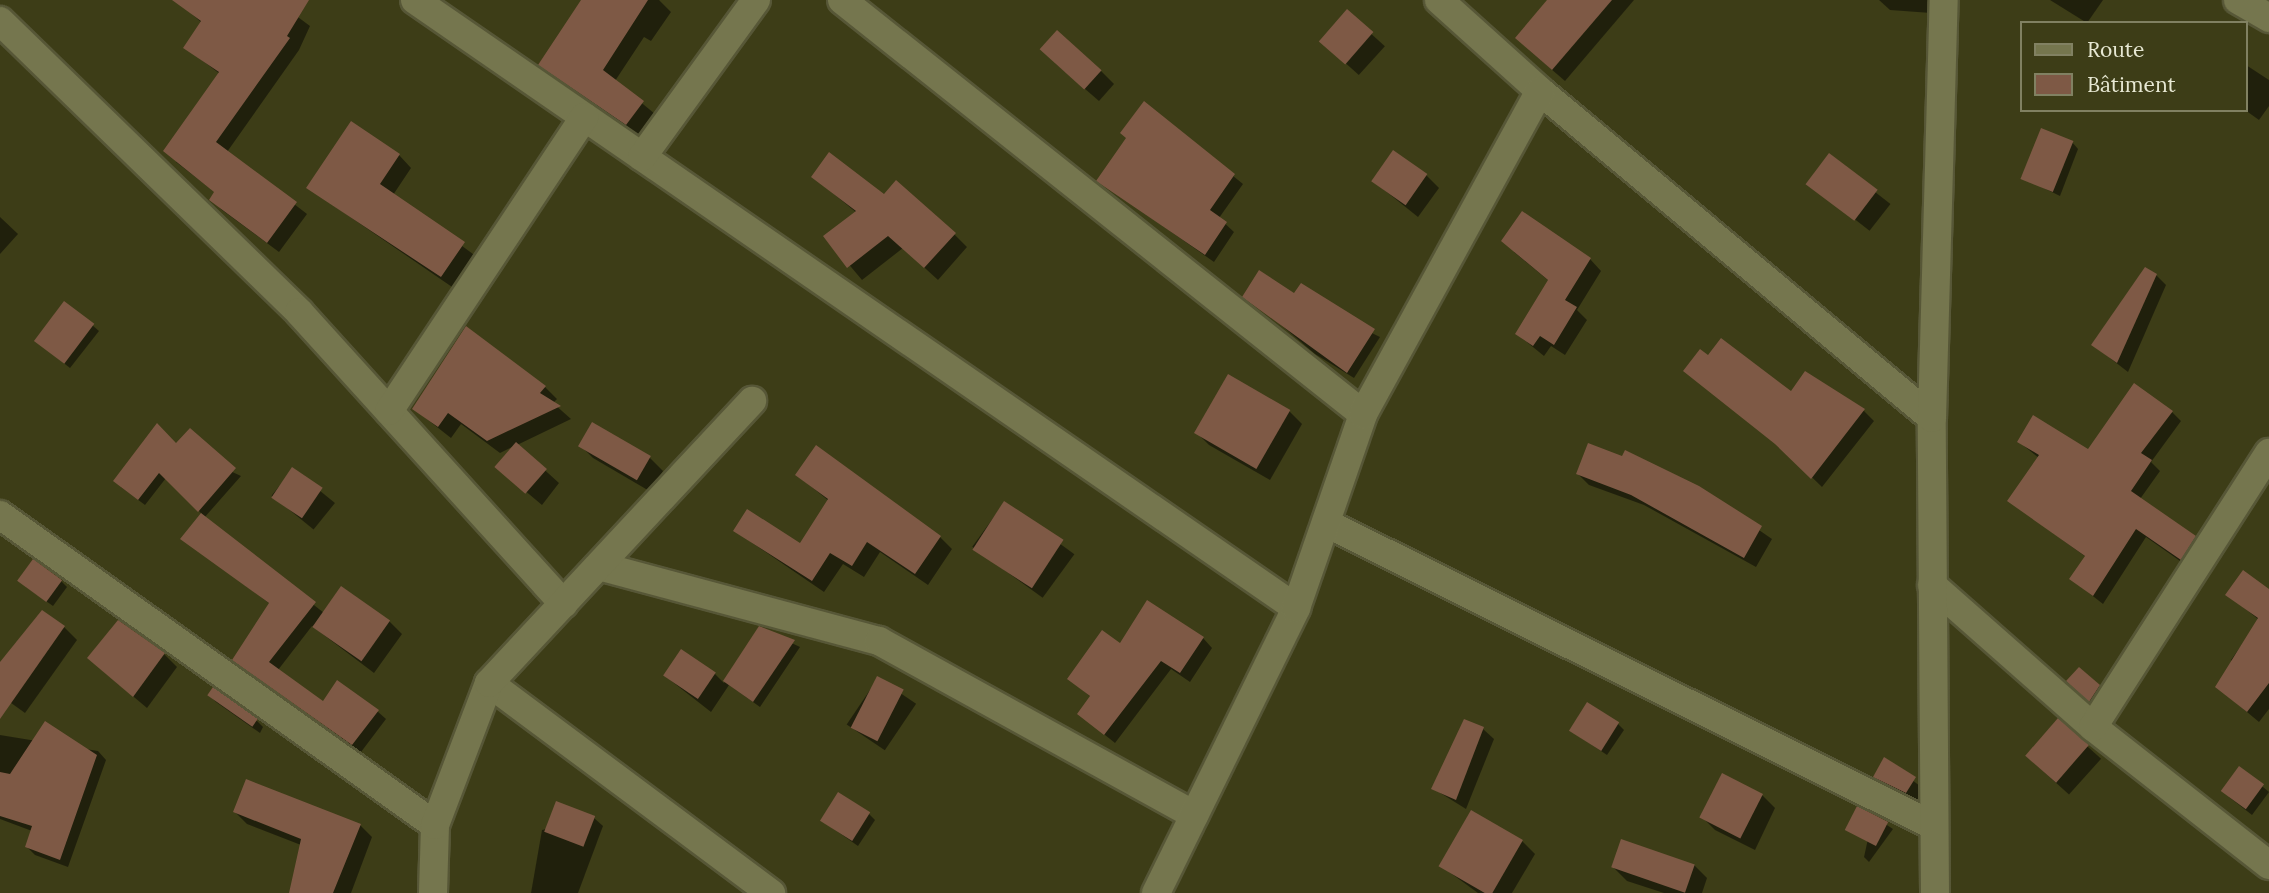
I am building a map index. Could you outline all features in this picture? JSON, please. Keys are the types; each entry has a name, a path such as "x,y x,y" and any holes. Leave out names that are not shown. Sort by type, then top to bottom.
{"street":[{"path":"415,0 1296,608"},
{"path":"642,157 757,0"},
{"path":"842,0 1363,414"},
{"path":"1439,0 1540,91 1932,418"},
{"path":"1935,893 1932,825 1932,418 1944,0"},
{"path":"2238,0 2269,18"},
{"path":"0,21 299,312 564,604"},
{"path":"1156,893 1296,608 1363,414 1540,91"},
{"path":"388,411 584,117"},
{"path":"433,893 435,825 489,683 752,401"},
{"path":"2093,727 2269,453"},
{"path":"0,515 435,825"},
{"path":"1326,523 1932,825"},
{"path":"599,566 879,641 1194,815"},
{"path":"1932,585 2093,727 2267,858"},
{"path":"489,683 771,893"}],"building":[{"path":"172,0 309,0 287,36 290,38 216,142 297,202 267,243 209,200 214,192 163,151 219,72 183,48 201,21"},
{"path":"581,0 648,0 603,70 644,101 626,125 538,65"},
{"path":"1547,0 1612,0 1552,70 1515,38"},
{"path":"1347,9 1373,32 1345,64 1319,41"},
{"path":"1057,30 1102,70 1084,89 1040,49"},
{"path":"1144,101 1235,174 1210,210 1227,222 1205,255 1096,181 1126,138 1120,133"},
{"path":"351,121 400,154 380,184 465,242 441,277 306,188"},
{"path":"2041,128 2073,141 2053,192 2020,179"},
{"path":"1393,150 1427,174 1406,205 1371,181"},
{"path":"829,152 884,194 896,180 956,233 924,268 888,236 847,268 823,236 856,211 811,177"},
{"path":"1829,153 1878,190 1854,221 1806,184"},
{"path":"1522,211 1591,258 1565,300 1577,307 1554,345 1540,336 1533,346 1515,334 1548,280 1501,241"},
{"path":"2145,267 2157,274 2117,363 2091,345"},
{"path":"1259,270 1294,293 1301,283 1375,329 1347,373 1242,297"},
{"path":"64,301 94,324 64,364 34,341"},
{"path":"466,326 546,386 540,393 561,406 487,441 448,413 438,427 412,409"},
{"path":"1721,338 1791,391 1805,371 1865,409 1811,479 1775,444 1683,371 1700,349 1708,355"},
{"path":"1228,374 1290,410 1256,469 1194,433"},
{"path":"2134,383 2173,411 2141,453 2152,460 2131,491 2196,536 2181,560 2136,529 2093,596 2069,579 2085,556 2007,501 2039,455 2017,442 2033,415 2088,449"},
{"path":"592,422 651,456 637,480 578,446"},
{"path":"157,423 176,443 190,428 236,468 198,512 159,473 138,500 113,481"},
{"path":"516,442 547,469 525,494 494,467"},
{"path":"1588,443 1622,456 1625,450 1699,486 1762,526 1744,558 1631,495 1576,474"},
{"path":"816,445 941,536 915,574 867,542 852,566 830,553 812,581 733,531 747,509 800,543 828,499 795,475"},
{"path":"292,467 323,488 302,518 271,498"},
{"path":"1004,501 1064,540 1032,588 972,550"},
{"path":"201,513 316,602 269,662 323,701 337,680 379,710 352,745 232,660 269,603 180,539"},
{"path":"33,559 62,580 46,602 17,581"},
{"path":"2243,570 2269,589 2269,683 2247,712 2215,687 2258,618 2225,595"},
{"path":"341,586 390,620 361,661 312,627"},
{"path":"1147,600 1204,637 1180,673 1161,661 1104,735 1077,714 1090,696 1067,679 1102,630 1120,643"},
{"path":"42,610 65,626 0,719 0,662"},
{"path":"118,620 165,653 133,697 87,658"},
{"path":"759,626 795,640 753,702 723,681"},
{"path":"681,649 716,672 698,699 663,676"},
{"path":"2079,667 2100,685 2089,702 2066,681"},
{"path":"877,676 904,690 877,741 851,728"},
{"path":"213,687 258,719 252,727 207,695"},
{"path":"1587,702 1619,722 1601,751 1569,731"},
{"path":"2058,718 2089,745 2056,783 2025,756"},
{"path":"1464,719 1484,727 1456,800 1431,789"},
{"path":"45,721 97,755 60,860 25,847 32,826 0,816 0,772 10,774"},
{"path":"1884,757 1916,777 1906,793 1873,777"},
{"path":"2239,766 2264,784 2246,809 2221,791"},
{"path":"1722,773 1763,794 1740,838 1699,818"},
{"path":"246,779 361,824 333,893 289,893 301,839 233,812"},
{"path":"838,792 870,812 852,841 820,821"},
{"path":"556,801 595,816 583,847 544,832"},
{"path":"1857,806 1888,822 1876,846 1845,830"},
{"path":"1471,810 1523,840 1492,893 1485,893 1438,866"},
{"path":"1621,839 1695,864 1685,893 1611,867"}]}
